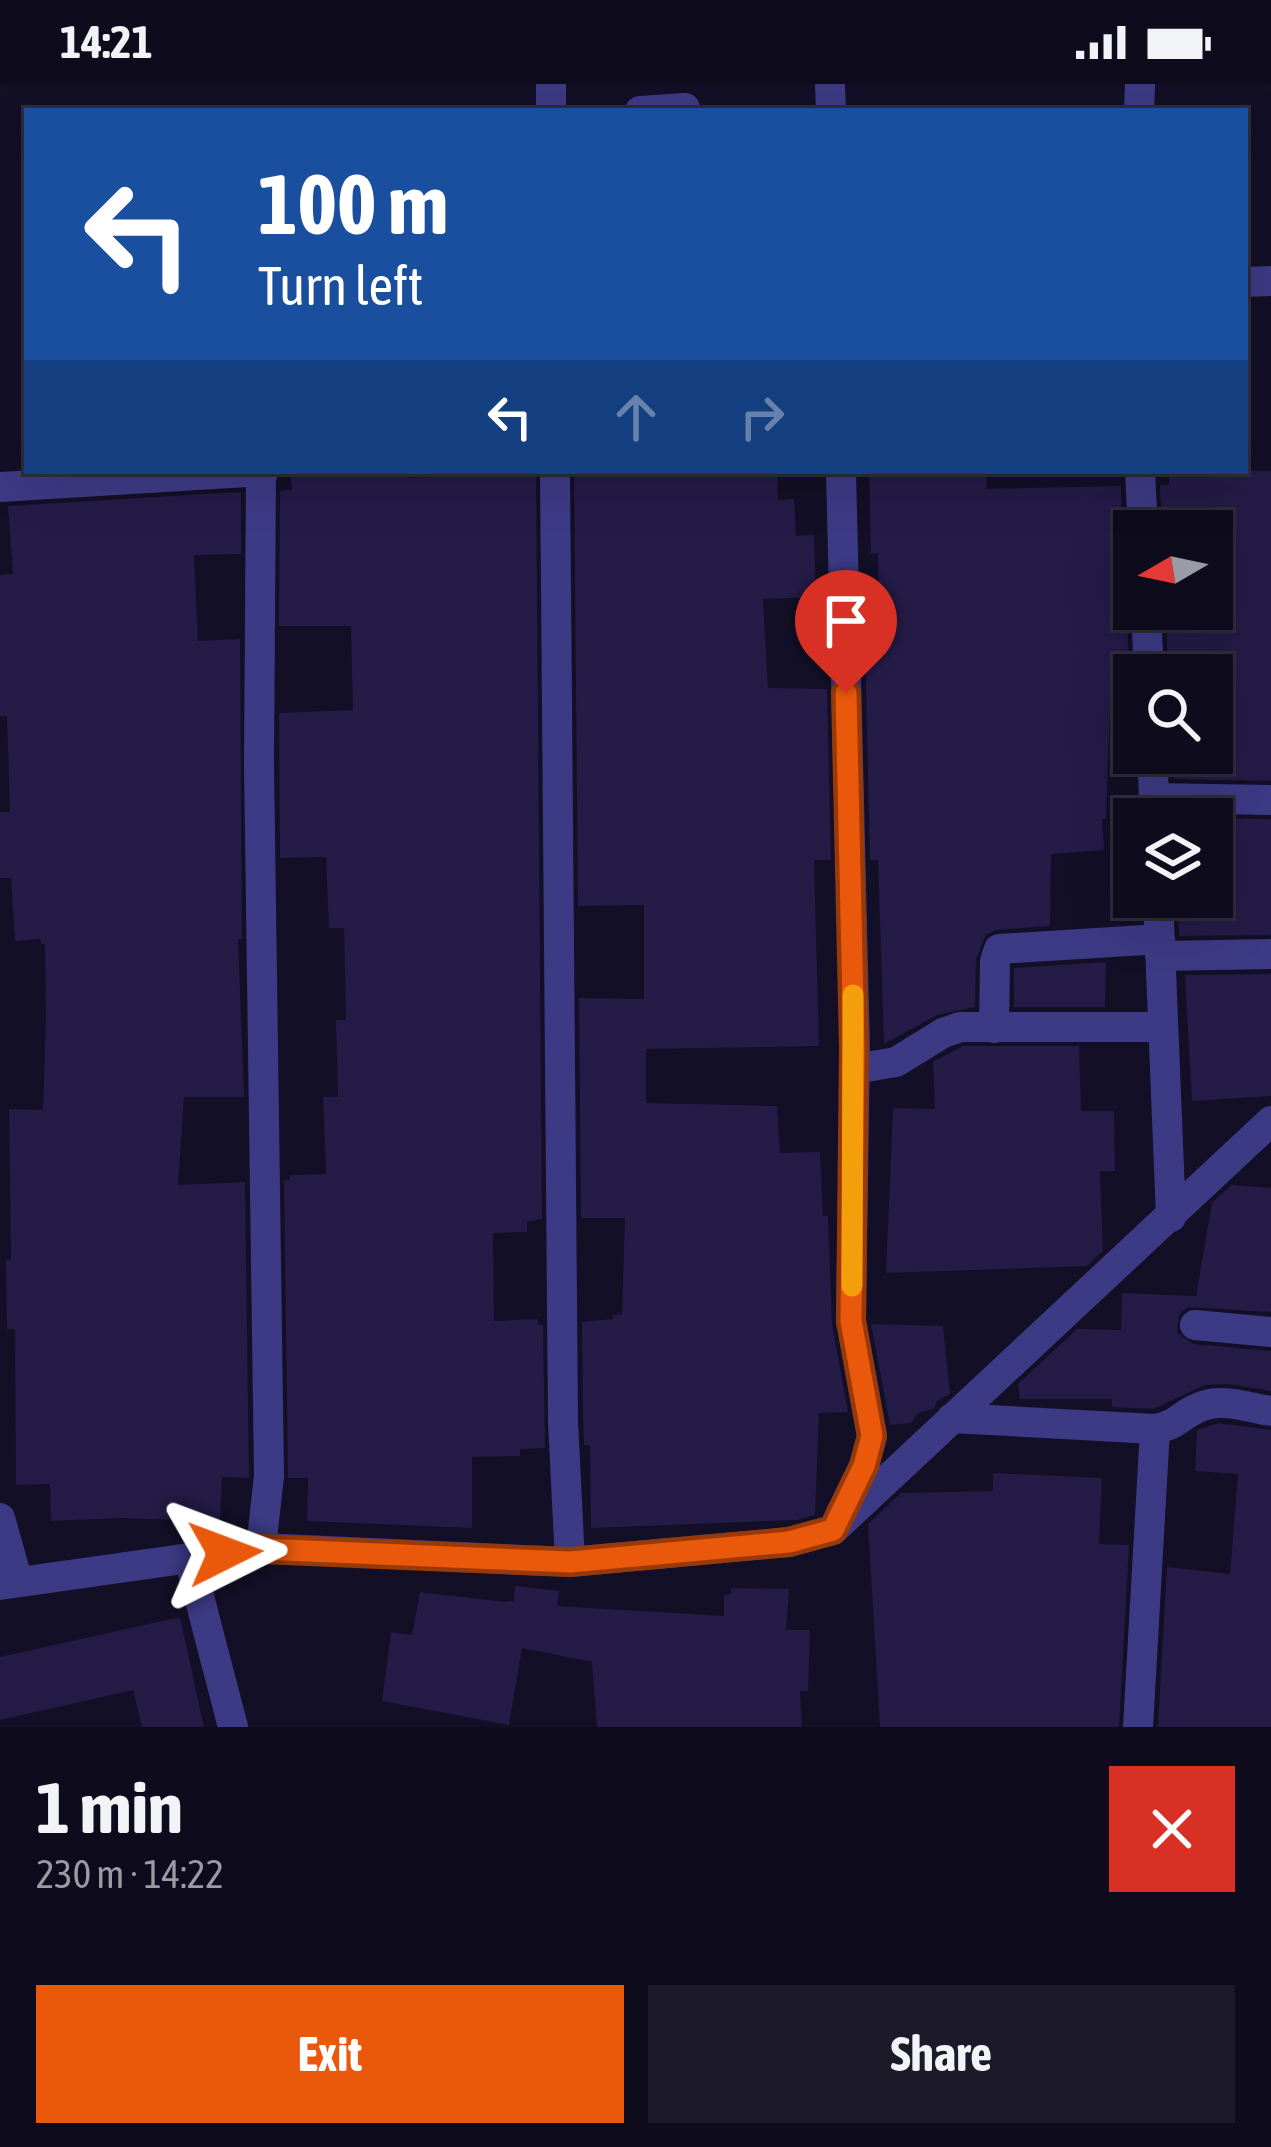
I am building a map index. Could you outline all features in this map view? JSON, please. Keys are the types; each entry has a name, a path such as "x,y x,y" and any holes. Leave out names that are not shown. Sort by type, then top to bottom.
{"street":[{"path":"654,108 686,101"},
{"path":"0,487 213,474"},
{"path":"261,1549 269,1477 259,764 262,474"},
{"path":"556,474 563,1421 570,1562"},
{"path":"833,1530 864,1466 872,1436 851,1321 854,1069 841,474"},
{"path":"1140,474 1142,510"},
{"path":"1233,803 1271,800"},
{"path":"1159,918 1171,1217"},
{"path":"994,1028 999,949 1160,948 1271,954"},
{"path":"854,1069 896,1062 960,1027 1163,1027"},
{"path":"0,1518 9,1583 261,1549 570,1562 789,1542 833,1530 1271,1121"},
{"path":"1196,1325 1271,1332"},
{"path":"952,1418 1155,1429 1179,1424 1202,1405 1271,1411"},
{"path":"1138,1727 1155,1429"},
{"path":"189,1558 233,1727"}],"building":[{"path":"1271,471 1271,781 1174,779 1174,774 1233,774 1233,654 1167,654 1167,630 1233,630 1233,510 1161,510 1160,485 1169,485 1169,474"},
{"path":"290,474 408,474 409,478 536,474 542,1219 527,1222 527,1232 493,1233 494,1321 538,1319 538,1325 543,1325 545,1448 520,1449 520,1456 472,1457 472,1528 307,1521 308,1478 288,1478 284,1180 290,1180 290,1175 326,1174 323,1097 338,1097 336,1020 346,1020 344,928 329,928 326,857 280,858 279,713 353,710 351,626 279,626 280,491 292,490"},
{"path":"574,474 777,474 778,500 794,499 796,536 814,535 816,597 763,599 768,688 827,689 831,860 814,860 819,1046 646,1049 646,1103 777,1106 780,1153 820,1152 832,1324 848,1412 819,1413 815,1515 797,1520 591,1528 582,1322 622,1314 625,1218 581,1218 579,998 644,999 644,905 578,906"},
{"path":"869,474 986,474 987,489 1121,486 1121,510 1113,510 1113,630 1128,630 1128,654 1113,654 1104,850 1051,854 1050,926 986,934 976,960 975,1007 937,1015 884,1044 878,860 870,860 865,645 880,645 878,553 871,554"},
{"path":"241,492 241,554 194,555 198,641 240,639 242,939 238,939 244,1097 184,1097 178,1185 245,1182 249,1478 222,1477 220,1521 51,1521 50,1484 16,1485 15,1329 7,1329 9,1109 43,1110 46,1017 45,944 40,939 15,941 11,878 0,878 0,812 10,812 7,716 0,716 0,575 13,574 8,506"},
{"path":"1233,819 1271,819 1271,935 1179,936 1179,918 1233,918"},
{"path":"1106,962 1105,1007 1014,1007 1014,968"},
{"path":"1271,974 1271,1096 1192,1101 1185,975"},
{"path":"963,1046 1079,1046 1081,1111 1114,1111 1115,1171 1100,1171 1103,1251 1087,1266 886,1273 893,1108 935,1109 933,1062"},
{"path":"1231,1185 1271,1188 1271,1312 1188,1307 1179,1315 1177,1332 1193,1344 1271,1351 1271,1391 1205,1385 1153,1409 1112,1407 1112,1399 1020,1399 1018,1384 1077,1329 1121,1330 1122,1293 1196,1296 1212,1203"},
{"path":"871,1324 943,1326 950,1394 937,1401 934,1409 918,1413 911,1423 890,1425"},
{"path":"1218,1423 1271,1430 1271,1727 1158,1727 1167,1567 1230,1574 1238,1474 1195,1471 1197,1430"},
{"path":"993,1473 1102,1478 1099,1544 1129,1545 1119,1727 880,1727 868,1524 901,1493 993,1491"},
{"path":"515,1586 559,1591 557,1606 724,1616 724,1595 731,1594 731,1588 789,1589 786,1630 810,1630 808,1691 800,1691 802,1727 597,1727 592,1662 522,1648 509,1725 382,1701 391,1632 412,1635 420,1592 505,1602 514,1601"},
{"path":"180,1617 204,1727 142,1727 133,1690 0,1720 0,1657"}],"slow traffic":[{"path":"852,1286 853,995"}],"route":[{"path":"225,1553 261,1549 570,1562 789,1542 833,1530 864,1466 872,1436 851,1321 854,1048 846,693"}]}
